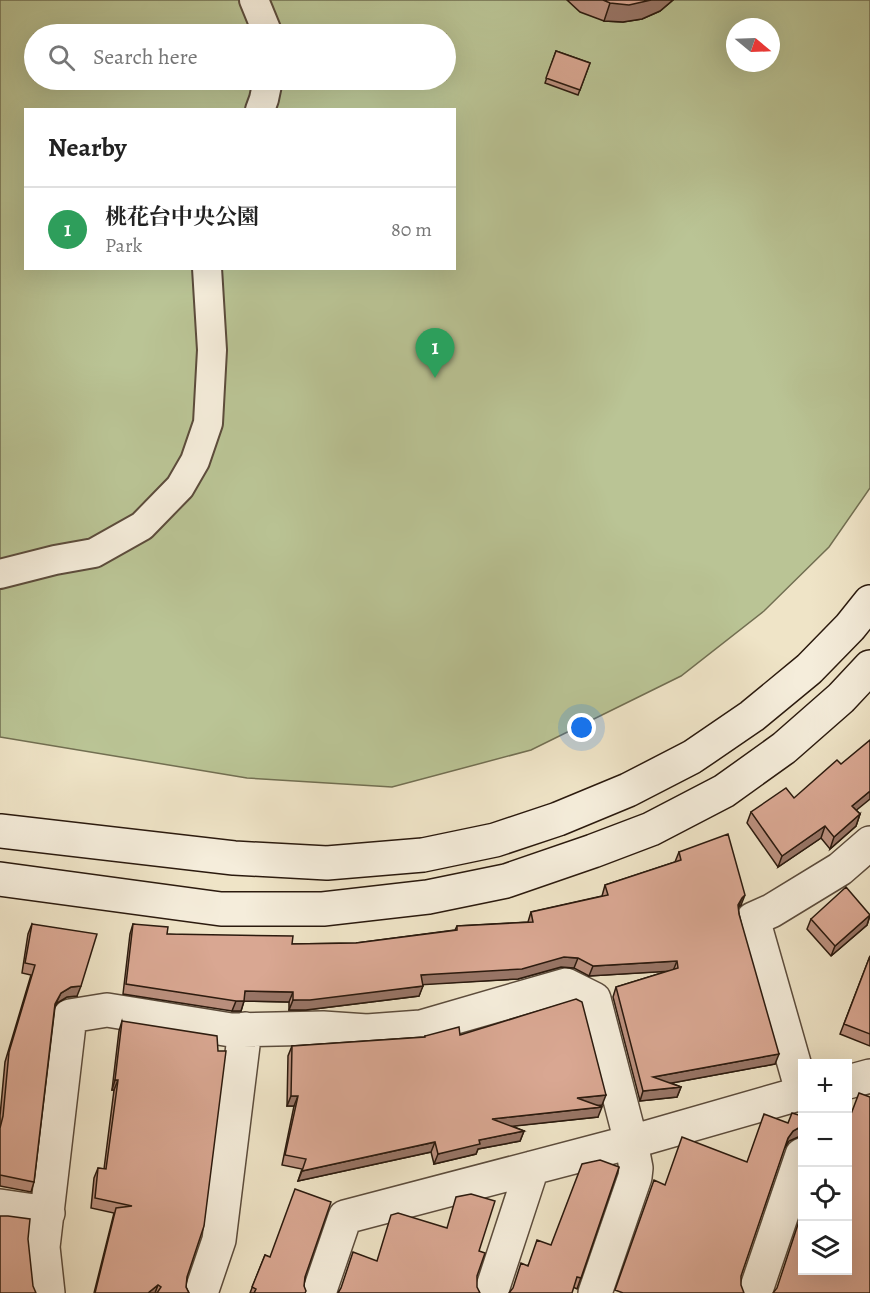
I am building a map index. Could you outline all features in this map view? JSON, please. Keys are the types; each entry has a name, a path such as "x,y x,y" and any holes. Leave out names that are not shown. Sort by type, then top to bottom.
{"street":[{"path":"254,0 264,24"},
{"path":"261,108 266,90"},
{"path":"0,574 94,553 142,526 180,487 195,461 208,423 212,350 207,270"},
{"path":"0,831 234,858 327,862 423,855 495,840 558,819 618,795 692,757 752,716 808,669 850,627 870,602"},
{"path":"0,879 221,909 323,909 428,897 506,881 651,829 724,791 784,748 841,698 870,667"},
{"path":"798,1078 753,919 840,868 870,843"},
{"path":"48,1293 43,1246 70,1016 107,1010 231,1030 322,1028 367,1031 421,1027 566,985 594,999 636,1168 635,1177 595,1293"},
{"path":"201,1293 219,1240 245,1029"},
{"path":"852,1081 870,1076"},
{"path":"319,1293 345,1217 631,1142 798,1093"},
{"path":"755,1293 798,1167"},
{"path":"491,1293 532,1168"},
{"path":"0,1206 48,1213"}],"green space":[{"path":"0,0 870,0 870,488 829,547 764,611 681,676 531,750 392,787 247,778 0,737"}],"building":[{"path":"603,0 651,0 629,5"},
{"path":"556,51 590,63 580,90 546,78"},
{"path":"870,740 870,791 852,806 860,814 834,837 825,826 782,856 751,812 786,788 794,798 837,760 841,764"},
{"path":"728,834 745,895 738,905 739,914 779,1054 653,1077 681,1087 643,1091 616,987 678,968 677,961 593,966 578,958 564,957 522,969 421,975 423,986 310,1000 293,1000 293,992 245,991 244,1001 236,1001 126,984 133,924 168,927 167,934 293,936 292,944 356,943 457,930 457,926 533,922 531,912 608,895 605,885 681,860 679,852"},
{"path":"846,887 870,915 835,946 811,919"},
{"path":"32,924 97,934 81,986 71,987 61,993 55,1004 34,1182 0,1175 0,1128 9,1052 35,965 25,963"},
{"path":"870,956 870,1034 844,1024"},
{"path":"576,999 582,1002 606,1095 577,1098 602,1107 492,1119 524,1131 479,1140 480,1144 438,1154 435,1142 302,1171 306,1159 285,1155 298,1096 291,1096 292,1046 425,1037 459,1027 460,1035"},
{"path":"122,1021 217,1036 218,1051 226,1051 204,1226 187,1277 186,1287 189,1293 157,1293 161,1287 158,1285 148,1293 95,1293 116,1208 132,1206 95,1198 98,1168 106,1169 118,1080 115,1080"},
{"path":"859,1093 870,1097 870,1293 773,1293 777,1288 798,1224 798,1275 852,1275 852,1111"},
{"path":"792,1113 798,1115 798,1128 788,1138 741,1276 744,1293 623,1293 615,1290 654,1180 665,1185 682,1137 747,1162 764,1114 788,1123"},
{"path":"600,1160 619,1167 581,1278 577,1277 572,1293 509,1293 513,1288 521,1263 528,1266 537,1240 551,1245 582,1164"},
{"path":"295,1189 331,1202 305,1277 306,1291 305,1293 254,1293 256,1289 252,1287 265,1255 270,1257"},
{"path":"471,1194 495,1201 479,1251 485,1253 477,1276 477,1287 480,1293 338,1293 353,1252 377,1261 391,1215 398,1213 447,1228 456,1197"},
{"path":"0,1216 30,1219 28,1239 33,1286 36,1293 0,1293"}],"place":[{"name":"桃花台中央公園","path":"435,378"}]}
